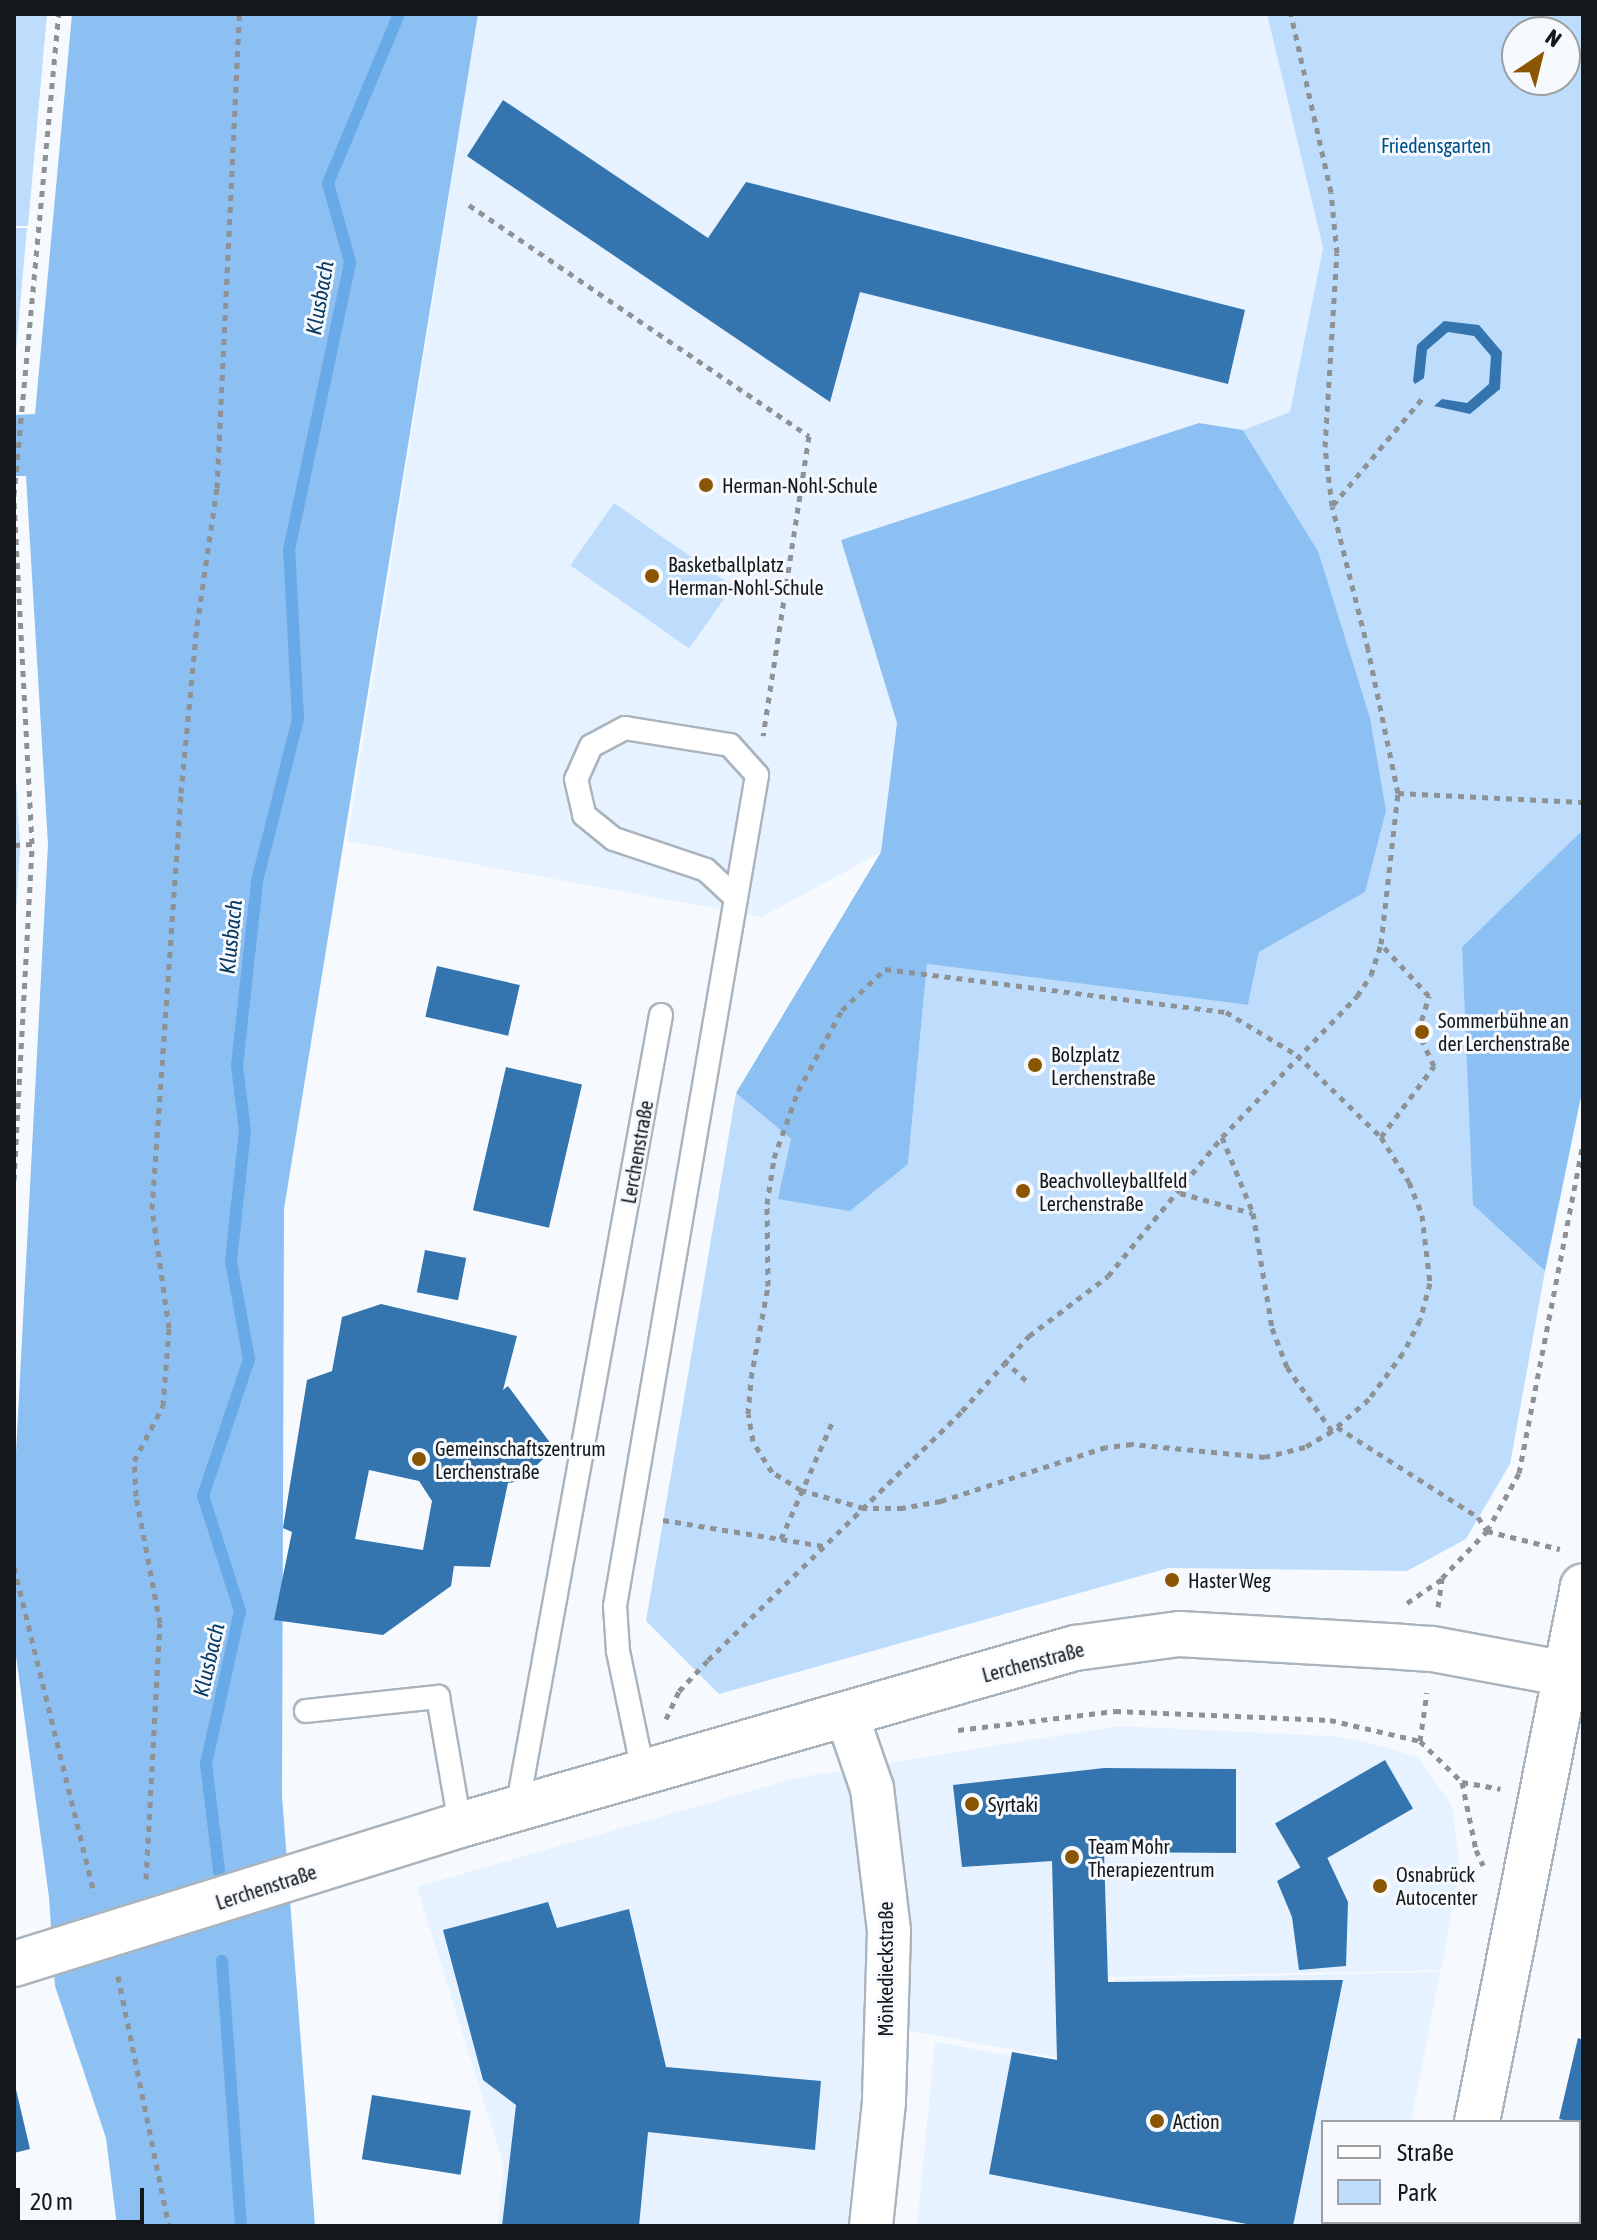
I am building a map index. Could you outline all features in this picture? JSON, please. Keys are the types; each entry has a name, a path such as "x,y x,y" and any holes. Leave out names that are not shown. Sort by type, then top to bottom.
{"street":[{"path":"1477,2120 1574,1675 1576,1569"},
{"name":"Lerchenstraße","path":"14,1964 460,1825 1075,1648 1179,1634 1432,1649 1574,1675"},
{"name":"Mönkedieckstraße","path":"847,1716 872,1788 889,1931 884,2102 871,2226"}],"lane":[{"path":"643,1771 618,1651 615,1606 630,1515 736,898 757,775 730,745 625,728 591,746 576,779 584,815 614,839 706,870 736,898"},
{"name":"Lerchenstraße","path":"517,1809 661,1015"},
{"path":"306,1711 438,1697 460,1825"}],"path":[{"path":"14,1180 32,844 14,495 59,14"},
{"path":"148,1924 145,1871 160,1623 136,1496 134,1461 163,1406 169,1328 152,1209 181,793 197,625 217,488 239,14"},
{"path":"643,1771 679,1691 962,1411 1004,1360 1029,1336 1108,1276 1180,1193 1187,1178 1222,1137 1297,1055 1357,996 1371,975 1381,944 1398,793 1368,649 1332,506 1325,447 1337,253 1331,192 1291,14"},
{"path":"469,205 809,436 757,775"},
{"path":"1332,506 1425,395"},
{"path":"1398,793 1583,802"},
{"path":"14,845 32,844"},
{"path":"1381,944 1429,996 1418,1032 1434,1066 1381,1137"},
{"path":"885,969 1226,1012 1297,1055 1381,1137 1409,1182 1422,1215 1430,1283 1420,1320 1403,1353 1369,1399 1334,1429 1305,1447 1265,1457 1132,1444 1106,1447 941,1501 903,1508 864,1508 801,1490 772,1472 753,1441 748,1414 751,1378 768,1286 769,1189 774,1158 798,1091 842,1010 885,969"},
{"path":"1222,1137 1253,1213 1272,1328 1287,1367 1334,1429 1478,1517 1487,1531 1576,1569"},
{"path":"1437,1617 1442,1578 1487,1531 1519,1473 1583,1145"},
{"path":"1180,1193 1253,1213"},
{"path":"1004,1360 1029,1383"},
{"path":"781,1539 834,1418"},
{"path":"630,1515 824,1546"},
{"path":"14,1567 107,1936 169,2226"},
{"path":"1420,1741 1428,1681"},
{"path":"945,1732 1115,1711 1330,1720 1420,1741 1462,1782"}],"shaded area":[{"path":"72,14 478,14 284,1209 282,1796 315,2226 117,2226 106,2138 55,1986 49,1897 14,1641 14,1491 48,844 26,476 14,476 14,415 35,414"},
{"name":"Herman-Nohl-Schule","path":"478,14 1267,14 1323,248 1290,412 1243,430 1199,423 841,540 897,723 881,852 762,917 347,841"},
{"path":"1199,423 1243,430 1318,551 1370,718 1386,811 1365,892 1259,952 1248,1005 927,964 908,1164 850,1211 778,1199 791,1139 736,1093 881,852 897,723 841,540"},
{"path":"1583,830 1583,1087 1545,1271 1473,1205 1462,947"},
{"path":"1118,1726 1330,1736 1370,1743 1417,1757 1452,1805 1460,1869 1441,1970 1107,1977 1109,2067 868,2023 847,2226 497,2226 504,2166 417,1887 796,1778"},
{"name":"Action","path":"1440,1972 1411,2120 1321,2120 1321,2224 1390,2226 917,2226 935,2042 1116,2074 1114,1979"}],"green space":[{"path":"14,14 47,14 28,226 14,226"},
{"name":"Friedensgarten","path":"1267,14 1583,14 1583,832 1462,947 1474,1206 1545,1271 1510,1464 1466,1539 1407,1571 1169,1568 719,1694 646,1621 736,1093 791,1139 908,1164 927,964 1248,1005 1259,952 1365,891 1318,551 1243,430 1290,412 1323,248"},
{"path":"14,228 27,228 14,373"},
{"name":"Basketballplatz Herman-Nohl-Schule","path":"614,503 733,586 689,648 570,565"},
{"path":"14,745 20,847 14,944"}],"building":[{"path":"503,100 708,238 746,182 1245,310 1228,384 860,292 830,402 467,156"},
{"path":"1444,321 1479,325 1502,352 1500,389 1470,414 1434,406 1442,399 1467,403 1489,384 1491,356 1474,336 1448,332 1427,350 1424,378 1415,384 1413,381 1417,345"},
{"path":"437,966 520,985 508,1036 425,1017"},
{"path":"506,1067 582,1085 549,1228 473,1210"},
{"path":"425,1250 466,1258 458,1300 417,1292"},
{"name":"Gemeinschaftszentrum Lerchenstraße","path":"381,1304 517,1336 503,1390 508,1386 554,1448 521,1481 508,1483 490,1567 454,1566 451,1586 383,1635 274,1620 292,1532 283,1528 307,1380 332,1371 342,1317","holes":["369,1470 419,1481 432,1501 423,1550 355,1539"]},
{"path":"1385,1760 1413,1808 1303,1872 1275,1823"},
{"name":"Action","path":"1104,1768 1236,1769 1236,1853 1104,1852 1108,1982 1343,1980 1293,2226 1257,2226 989,2174 1012,2052 1057,2060 1052,1861 962,1867 953,1785"},
{"path":"1325,1853 1348,1902 1346,1966 1299,1970 1292,1917 1277,1881"},
{"path":"548,1902 557,1928 629,1909 666,2067 821,2081 815,2150 648,2132 639,2226 502,2226 516,2105 483,2080 443,1930"},
{"path":"1578,2038 1583,2040 1583,2124 1581,2120 1559,2119"},
{"path":"14,2081 30,2149 14,2153"},
{"path":"372,2095 471,2111 461,2175 362,2159"},
{"path":"1583,2170 1583,2226 1552,2226 1581,2224"}],"waterway":[{"name":"Klusbach","path":"219,1871 206,1764 240,1611 203,1496 249,1359 231,1261 245,1131 237,1066 257,881 298,719 289,550 350,262 328,183 399,14"},
{"name":"Klusbach","path":"222,1961 241,2226"}],"place":[{"name":"Herman-Nohl-Schule","path":"706,485"},
{"name":"Basketballplatz Herman-Nohl-Schule","path":"652,576"},
{"name":"Sommerbühne an der Lerchenstraße","path":"1422,1032"},
{"name":"Bolzplatz Lerchenstraße","path":"1035,1065"},
{"name":"Beachvolleyballfeld Lerchenstraße","path":"1023,1191"},
{"name":"Gemeinschaftszentrum Lerchenstraße","path":"419,1459"},
{"name":"Haster Weg","path":"1172,1580"},
{"name":"Syrtaki","path":"972,1804"},
{"name":"Team Mohr Therapiezentrum","path":"1072,1857"},
{"name":"Osnabrück Autocenter","path":"1380,1886"},
{"name":"Action","path":"1157,2121"}]}
